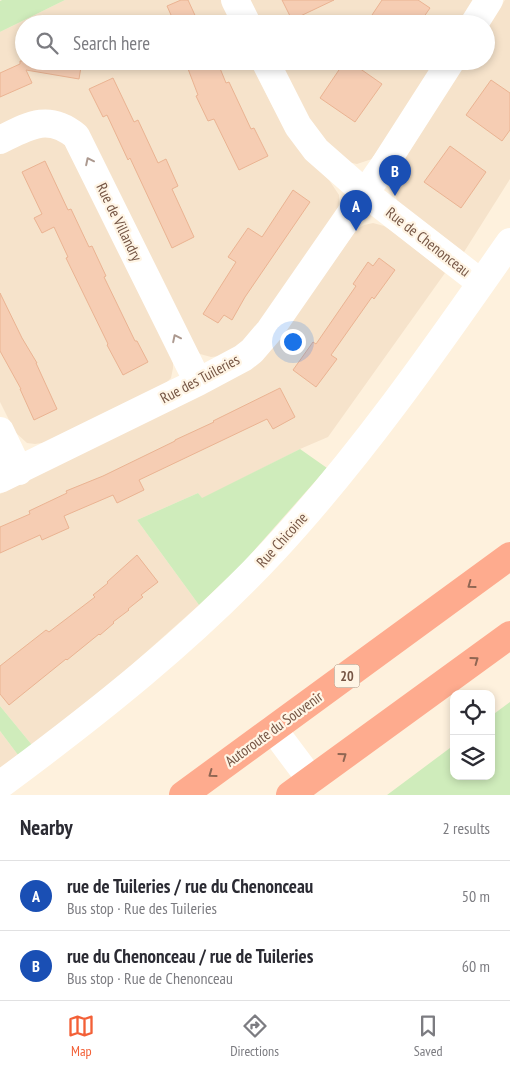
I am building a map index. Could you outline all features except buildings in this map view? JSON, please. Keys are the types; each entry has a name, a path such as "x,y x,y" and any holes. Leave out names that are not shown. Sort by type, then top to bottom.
{"highway":[{"name":"Autoroute du Souvenir","path":"184,795 510,556"},
{"path":"300,787 510,634"}],"street":[{"path":"235,0 242,15"},
{"path":"480,15 489,0"},
{"name":"Rue de Chenonceau","path":"270,70 306,139 365,193 481,283"},
{"name":"Rue des Tuileries","path":"10,475 198,382 242,358 260,342 365,193 445,70"},
{"name":"Rue de Villandry","path":"0,140 24,128 42,123 60,126 76,136 198,382"},
{"name":"Rue Chicoine","path":"0,785 60,740 177,644 272,553 359,450 510,242"},
{"path":"0,430 10,475"},
{"path":"273,730 300,787"}],"shaded area":[{"path":"65,0 221,0 228,15 35,15"},
{"path":"250,0 475,0 466,15 257,15"},
{"path":"505,0 510,0 510,179 464,252 397,201 393,185 396,173 460,70 495,70 495,15"},
{"path":"15,25 15,70 254,70 273,107 298,149 329,180 339,195 339,203 336,216 263,320 237,348 221,356 211,357 200,354 195,348 88,133 0,129 0,32"},
{"path":"284,70 430,70 372,159 357,164 347,162 334,151 305,113"},
{"path":"41,135 56,137 64,143 173,358 173,368 171,378 164,385 48,442 35,444 27,443 15,432 0,402 0,153"},
{"path":"373,223 384,226 392,231 445,273 328,437 300,449 202,499 198,493 137,520 199,605 116,679 32,745 0,706 0,494 222,384 282,336 356,230 364,225"},
{"path":"0,731 18,755 0,769"}],"green space":[{"path":"65,0 35,15 15,15 15,25 0,32 0,1"},
{"path":"300,449 327,468 243,563 199,605 137,520 198,493 202,498"},
{"path":"510,702 510,795 387,795 450,748 450,780 495,780 495,713"},
{"path":"0,706 32,745 18,755 0,731"}],"place":[{"name":"rue du Chenonceau / rue de Tuileries","path":"395,196"},
{"name":"rue de Tuileries / rue du Chenonceau","path":"356,231"}]}
